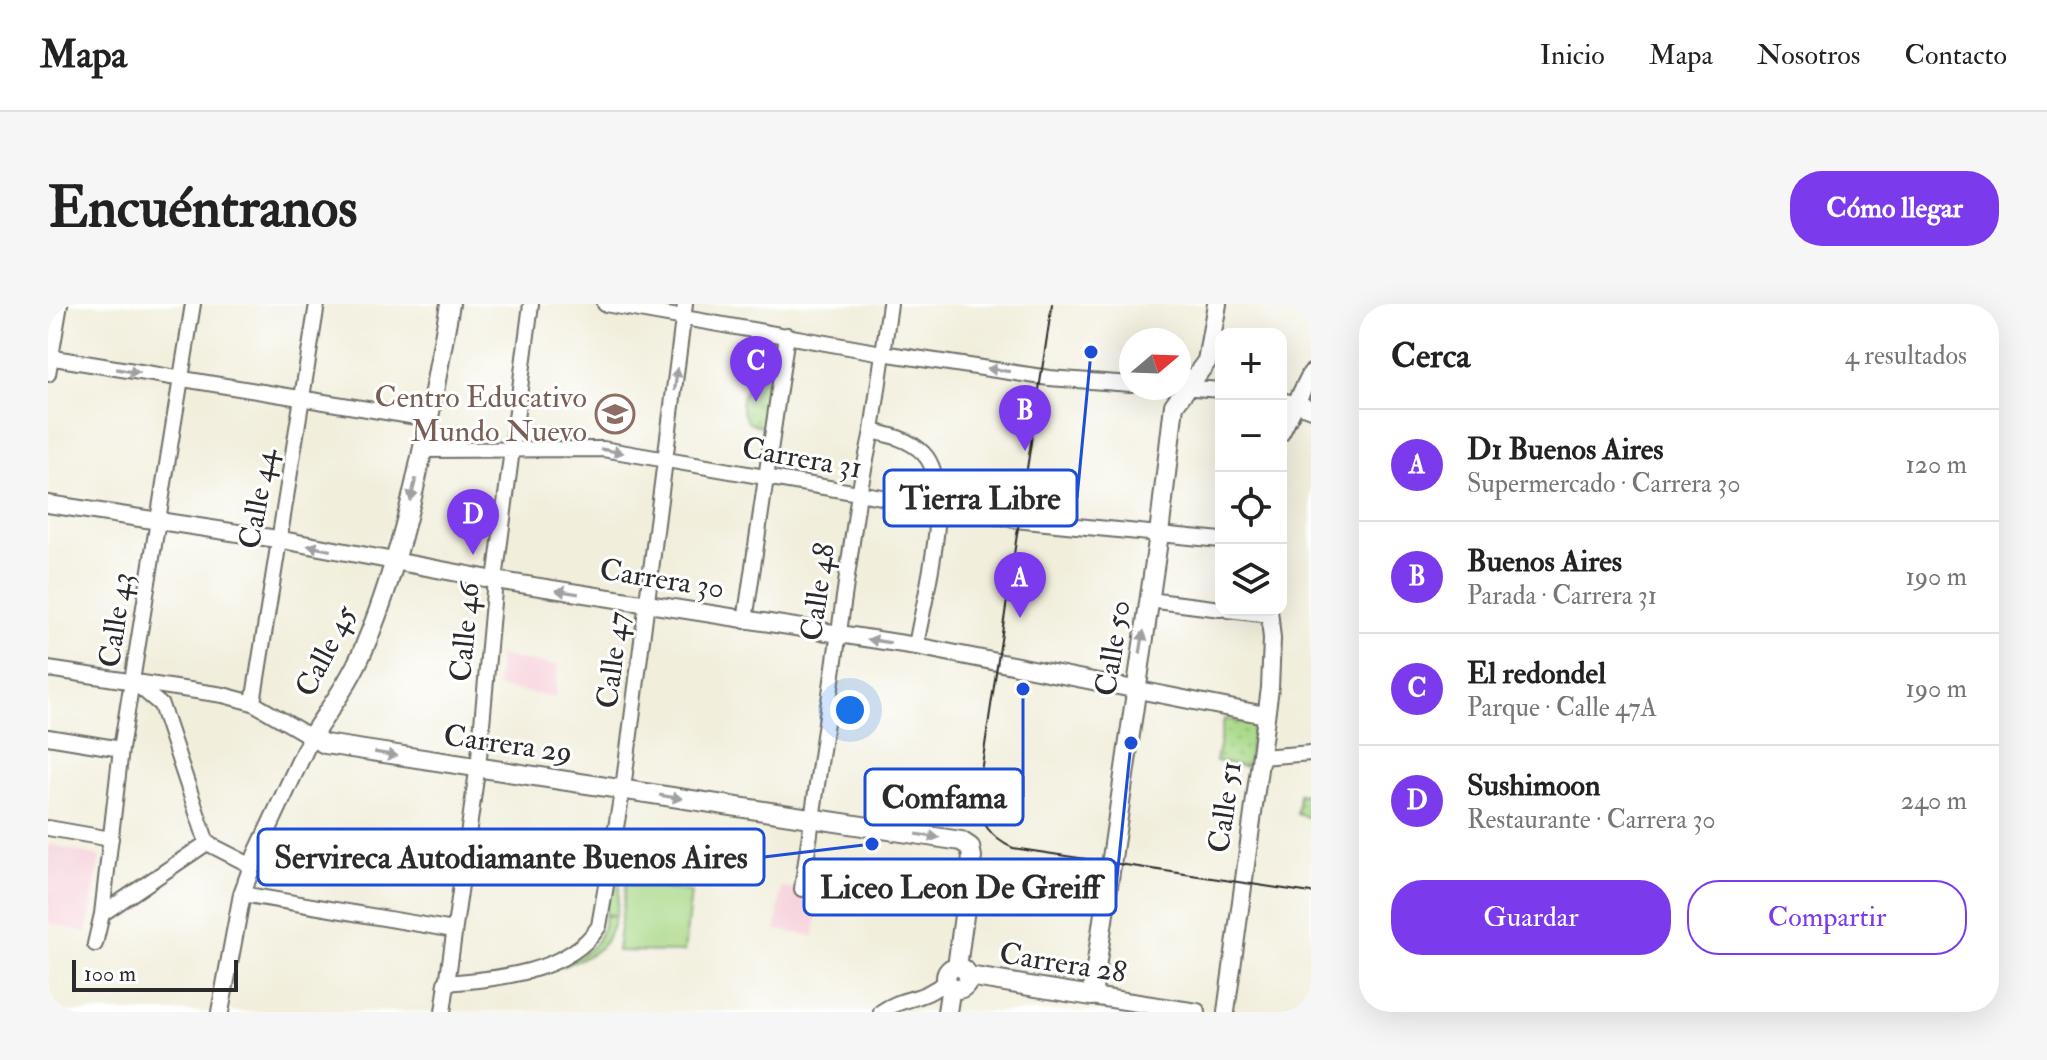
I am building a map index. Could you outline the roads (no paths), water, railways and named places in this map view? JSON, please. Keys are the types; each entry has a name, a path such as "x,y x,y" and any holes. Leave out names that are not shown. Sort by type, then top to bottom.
{"main road":[{"name":"Calle 45","path":"311,737 345,686 364,649 395,564 429,419 450,304"},
{"name":"Calle 50","path":"1191,378 1207,361 1217,304"},
{"name":"Calle 50","path":"1090,1004 1176,400"},
{"name":"Carrera 29","path":"311,737 325,744 961,841 970,847 972,857 957,980"},
{"name":"Carrera 28","path":"957,980 1090,1004"},
{"path":"947,1012 957,980"},
{"path":"957,980 958,1012"}],"street":[{"path":"48,374 60,304"},
{"name":"Calle 43","path":"95,944 102,914 121,749 193,304"},
{"name":"Calle 44","path":"253,703 317,304"},
{"name":"Calle 46","path":"443,1012 478,768 495,580 531,304"},
{"path":"605,304 882,353 1049,378 1119,383"},
{"name":"Calle 47","path":"445,983 498,979 537,967 573,952 599,926 622,789 685,304"},
{"name":"Calle 48","path":"802,889 859,493 872,431 890,304"},
{"path":"745,621 787,335"},
{"path":"49,357 181,381 429,419"},
{"path":"1296,404 1311,373"},
{"path":"1191,388 1215,390"},
{"path":"872,431 911,444 933,467 938,508 916,646"},
{"name":"Carrera 31","path":"422,450 603,449 1020,521 1215,539"},
{"name":"Carrera 30","path":"48,504 277,539 395,564 916,646 1265,715"},
{"path":"1149,600 1215,608"},
{"name":"Calle 51","path":"1226,1012 1272,660 1269,616"},
{"name":"Carrera 29","path":"48,669 180,687 253,703 311,737"},
{"path":"134,682 161,705 207,843 252,866"},
{"path":"48,737 121,749"},
{"name":"Calle 45","path":"220,1012 242,894 311,737"},
{"path":"1260,757 1311,753"},
{"path":"48,828 111,839"},
{"path":"102,914 207,843"},
{"path":"242,894 454,930"},
{"path":"881,1012 903,1002 930,996 957,980"},
{"name":"Carrera 28","path":"1090,1004 1197,1012"}],"tram line":[{"path":"1052,304 977,798 983,822 999,840 1013,848 1311,893"}],"place":[{"name":"Tierra Libre","path":"1091,352"},
{"name":"El redondel","path":"756,402"},
{"name":"Centro Educativo Mundo Nuevo","path":"615,414"},
{"name":"Buenos Aires","path":"1025,451"},
{"name":"Sushimoon","path":"473,555"},
{"name":"D1 Buenos Aires","path":"1020,618"},
{"name":"Comfama","path":"1023,689"},
{"name":"Liceo Leon De Greiff","path":"1131,743"},
{"name":"Servireca Autodiamante Buenos Aires","path":"872,844"}]}
